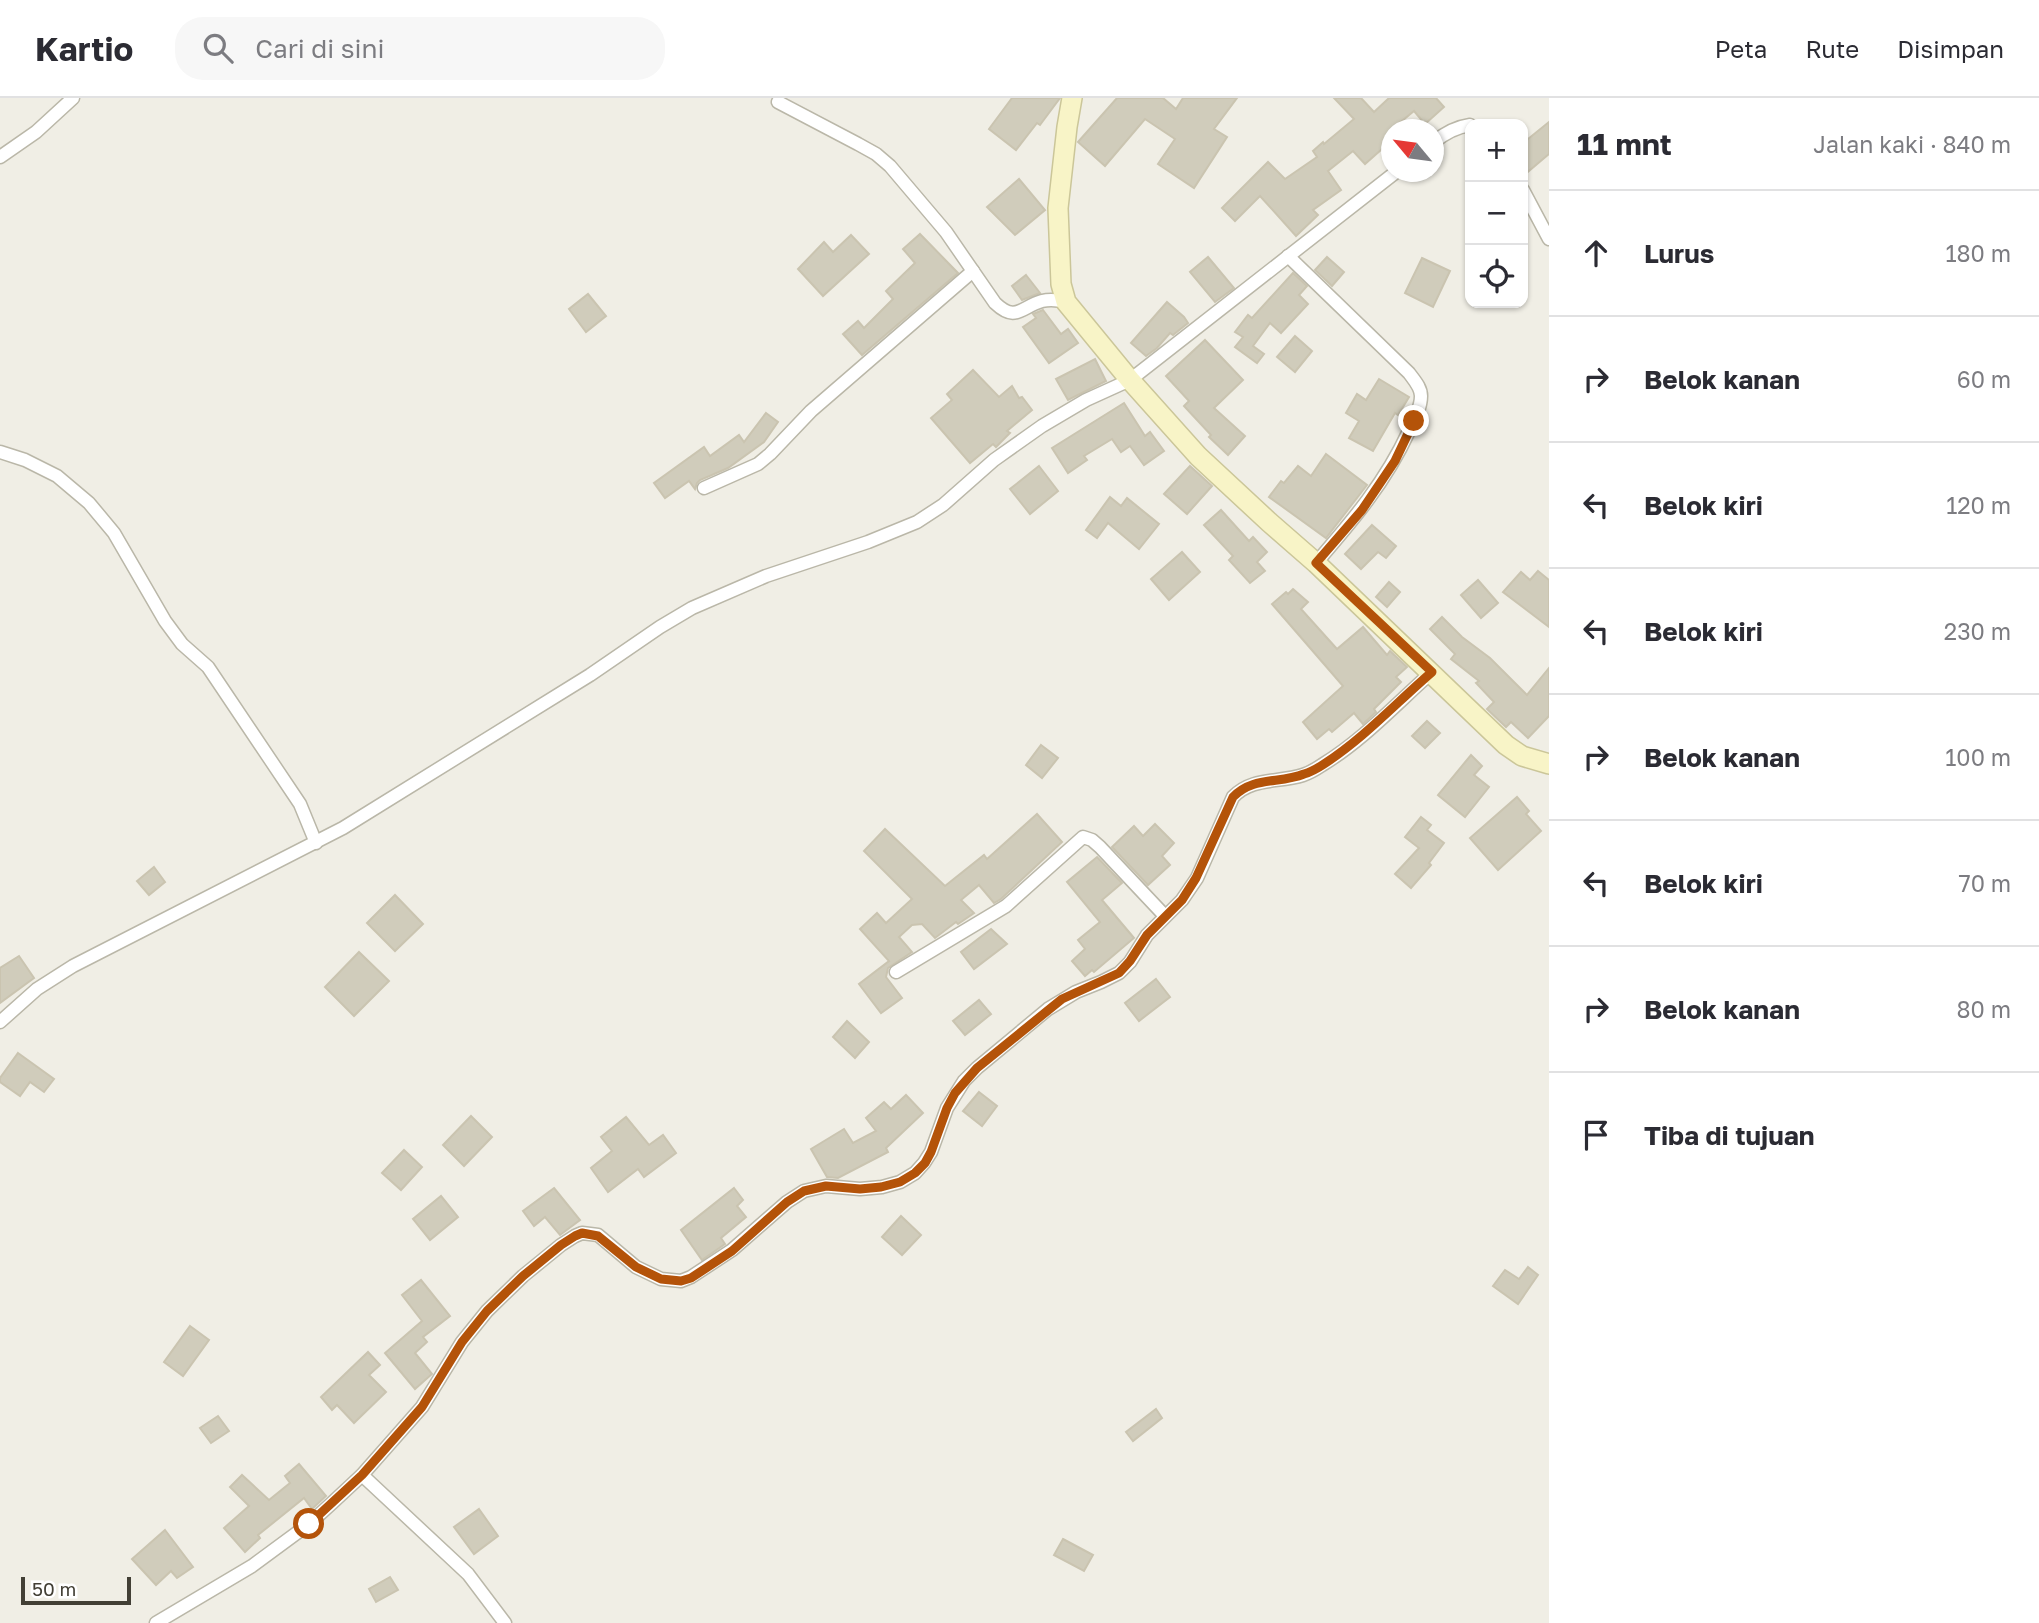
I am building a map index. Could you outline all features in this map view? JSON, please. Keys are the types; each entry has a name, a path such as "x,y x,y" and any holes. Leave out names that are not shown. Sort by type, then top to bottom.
{"street":[{"path":"0,156 36,132 73,98"},
{"path":"1072,98 1058,208 1061,284 1066,302 1130,380 1198,456 1316,563 1506,745 1522,756 1549,764"},
{"path":"778,102 876,154 890,166 946,232 1002,310 1020,313 1038,302 1066,302"},
{"path":"1444,134 1465,126"},
{"path":"0,1023 37,989 73,966 316,843 504,729 692,608 766,576 868,542 917,522 943,505 994,460 1042,426 1086,400 1130,380 1383,182"},
{"path":"1528,199 1549,239"},
{"path":"1289,256 1409,373 1421,393 1414,421 1395,461 1362,510 1316,563"},
{"path":"704,488 758,464 811,411 973,271"},
{"path":"0,452 25,460 57,476 89,503 114,533 165,621 182,644 208,667 300,804 316,843"},
{"path":"156,1623 252,1566 309,1524 362,1475 422,1407 462,1342 487,1311 523,1276 561,1245 582,1233 591,1233 605,1240 636,1267 661,1279 681,1281 732,1251 787,1202 804,1191 826,1186 860,1189 881,1187 900,1182 915,1173 931,1152 955,1093 977,1068 1062,999 1119,973 1147,935 1182,900 1190,890 1233,797 1241,789 1254,783 1304,775 1323,764 1368,732 1432,672"},
{"path":"896,972 1006,906 1083,837 1100,846 1165,916"},
{"path":"362,1475 468,1574 505,1623"}],"building":[{"path":"1012,98 1060,98 1040,125 1037,123 1016,150 989,129"},
{"path":"1117,98 1163,98 1176,109 1183,98 1237,98 1214,129 1227,137 1194,188 1158,164 1175,139 1145,119 1105,166 1078,142"},
{"path":"1334,98 1361,98 1374,112 1389,98 1436,98 1444,107 1431,119 1421,119 1414,111 1404,119 1381,119 1381,150 1365,164 1353,151 1328,171 1341,190 1313,210 1318,215 1296,236 1260,196 1235,221 1222,208 1268,162 1285,179 1317,157 1313,151 1354,119"},
{"path":"1549,122 1549,154 1528,172 1528,139"},
{"path":"1019,179 1045,210 1015,235 987,207"},
{"path":"920,234 958,273 862,355 843,334 858,321 864,328 893,299 886,291 915,263 903,249"},
{"path":"851,235 869,254 823,296 798,269 824,242 833,252"},
{"path":"1208,257 1234,288 1215,302 1190,272"},
{"path":"1327,257 1344,272 1332,286 1315,270"},
{"path":"1422,258 1450,271 1433,307 1405,293"},
{"path":"1293,273 1307,286 1299,295 1308,304 1281,333 1270,323 1253,346 1264,354 1257,363 1235,347 1243,337 1235,332 1248,315 1252,318"},
{"path":"1026,275 1040,293 1022,300 1012,286"},
{"path":"588,294 606,316 586,332 569,309"},
{"path":"1167,302 1188,323 1173,335 1170,333 1146,356 1131,343"},
{"path":"1043,310 1061,334 1068,329 1078,343 1049,363 1023,327 1036,318 1033,314"},
{"path":"1295,336 1312,351 1295,372 1277,357"},
{"path":"1205,340 1243,380 1214,408 1245,436 1228,455 1209,437 1211,435 1184,406 1189,401 1166,376"},
{"path":"1095,359 1106,381 1068,400 1056,379"},
{"path":"973,370 999,397 1012,386 1019,398 1022,397 1032,410 1007,431 1010,433 996,447 993,444 970,463 931,418 952,400 947,394"},
{"path":"1379,379 1409,397 1398,415 1395,413 1373,451 1349,438 1359,421 1346,413 1357,394 1366,400"},
{"path":"1124,403 1145,436 1150,432 1164,451 1144,465 1130,446 1121,452 1112,439 1084,456 1087,460 1068,473 1052,448"},
{"path":"766,413 778,422 764,442 728,468 700,480 695,489 689,481 665,498 654,483 704,447 710,456 739,435 744,442"},
{"path":"1326,454 1367,485 1326,538 1269,497 1281,481 1284,483 1298,466 1311,476"},
{"path":"1039,466 1058,491 1030,514 1010,489"},
{"path":"1190,466 1212,486 1187,514 1164,494"},
{"path":"1110,497 1121,506 1127,498 1159,524 1139,549 1108,523 1097,538 1086,530"},
{"path":"1221,510 1249,541 1253,537 1267,552 1257,562 1265,571 1250,583 1229,560 1233,556 1204,525"},
{"path":"1372,525 1396,546 1386,558 1378,552 1361,569 1345,554"},
{"path":"1182,552 1200,572 1169,600 1151,579"},
{"path":"1538,571 1549,580 1549,627 1503,592 1521,572 1530,580"},
{"path":"1478,580 1498,603 1481,618 1461,595"},
{"path":"1389,582 1400,592 1387,607 1376,597"},
{"path":"1293,589 1308,602 1301,609 1337,649 1363,627 1387,655 1390,651 1407,667 1396,677 1401,682 1363,724 1354,713 1332,732 1329,729 1317,739 1303,722 1343,686 1272,604"},
{"path":"1442,617 1462,637 1490,658 1527,695 1549,668 1549,716 1528,738 1511,722 1506,727 1487,709 1494,702 1476,683 1479,681 1451,659 1455,654 1430,629"},
{"path":"1427,721 1440,733 1425,748 1412,736"},
{"path":"1041,745 1058,758 1042,778 1026,765"},
{"path":"1471,755 1482,766 1474,775 1489,787 1465,817 1438,795"},
{"path":"1517,797 1529,811 1526,814 1541,831 1498,870 1470,838"},
{"path":"1037,814 1062,842 994,903 979,885 961,900 974,913 958,924 956,922 935,938 922,924 912,925 899,937 912,952 888,968 886,977 902,998 881,1013 859,984 889,961 860,929 877,913 886,923 912,899 864,851 885,829 945,886 984,855 987,859"},
{"path":"1421,817 1431,825 1427,830 1444,843 1429,863 1431,865 1411,888 1395,874 1419,848 1405,837"},
{"path":"1155,824 1174,843 1162,856 1170,865 1148,885 1112,847 1134,826 1143,836"},
{"path":"1097,857 1122,883 1102,900 1134,938 1094,972 1092,970 1085,976 1072,961 1085,949 1078,940 1100,922 1067,882"},
{"path":"154,867 165,882 149,895 137,881"},
{"path":"395,895 423,924 395,951 367,923"},
{"path":"991,929 1007,944 974,969 961,952"},
{"path":"359,952 389,981 354,1016 325,987"},
{"path":"19,956 34,978 0,1003 0,968"},
{"path":"1156,979 1170,997 1139,1021 1125,1003"},
{"path":"979,1000 991,1014 965,1035 953,1021"},
{"path":"847,1021 869,1042 855,1058 833,1037"},
{"path":"18,1053 54,1079 44,1092 30,1082 20,1096 0,1082 0,1078"},
{"path":"979,1092 997,1106 982,1126 963,1111"},
{"path":"906,1095 923,1113 886,1148 888,1152 838,1178 827,1177 811,1149 844,1129 853,1143 876,1131 866,1118 884,1102 891,1109"},
{"path":"471,1116 492,1137 464,1166 443,1145"},
{"path":"626,1117 649,1145 663,1135 676,1153 644,1177 638,1169 608,1192 591,1168 612,1151 601,1137"},
{"path":"404,1150 422,1167 401,1190 382,1173"},
{"path":"554,1188 580,1220 560,1235 545,1217 534,1226 523,1211"},
{"path":"734,1188 743,1200 737,1206 746,1217 721,1238 725,1244 702,1260 681,1230"},
{"path":"441,1196 458,1217 430,1240 413,1219"},
{"path":"901,1216 921,1235 902,1255 882,1237"},
{"path":"1528,1267 1538,1275 1518,1304 1493,1286 1505,1270 1519,1279"},
{"path":"421,1280 450,1316 423,1337 427,1342 415,1353 432,1374 415,1389 385,1353 422,1321 402,1295"},
{"path":"190,1326 209,1340 183,1376 164,1362"},
{"path":"368,1352 380,1365 369,1375 386,1392 354,1423 337,1405 332,1410 321,1397"},
{"path":"1156,1409 1162,1418 1133,1441 1126,1432"},
{"path":"218,1416 229,1431 211,1443 200,1428"},
{"path":"299,1464 326,1496 312,1509 304,1498 258,1535 260,1538 245,1552 224,1528 249,1506 230,1487 242,1475 269,1500 290,1483 285,1476"},
{"path":"479,1509 498,1536 474,1554 454,1527"},
{"path":"165,1530 193,1567 177,1578 171,1571 156,1585 132,1559"},
{"path":"1063,1539 1093,1555 1084,1571 1054,1555"},
{"path":"390,1577 398,1590 376,1602 369,1589"}],"route":[{"path":"309,1524 362,1475 422,1407 462,1342 487,1311 523,1276 575,1236 591,1233 605,1240 636,1267 661,1279 681,1281 691,1278 732,1251 787,1202 804,1191 826,1186 860,1189 881,1187 900,1182 915,1173 931,1152 947,1108 964,1081 1017,1033 1062,999 1119,973 1147,935 1182,900 1196,878 1233,797 1241,789 1254,783 1304,775 1323,764 1368,732 1432,672 1316,563 1362,510 1395,461 1414,421"}]}
